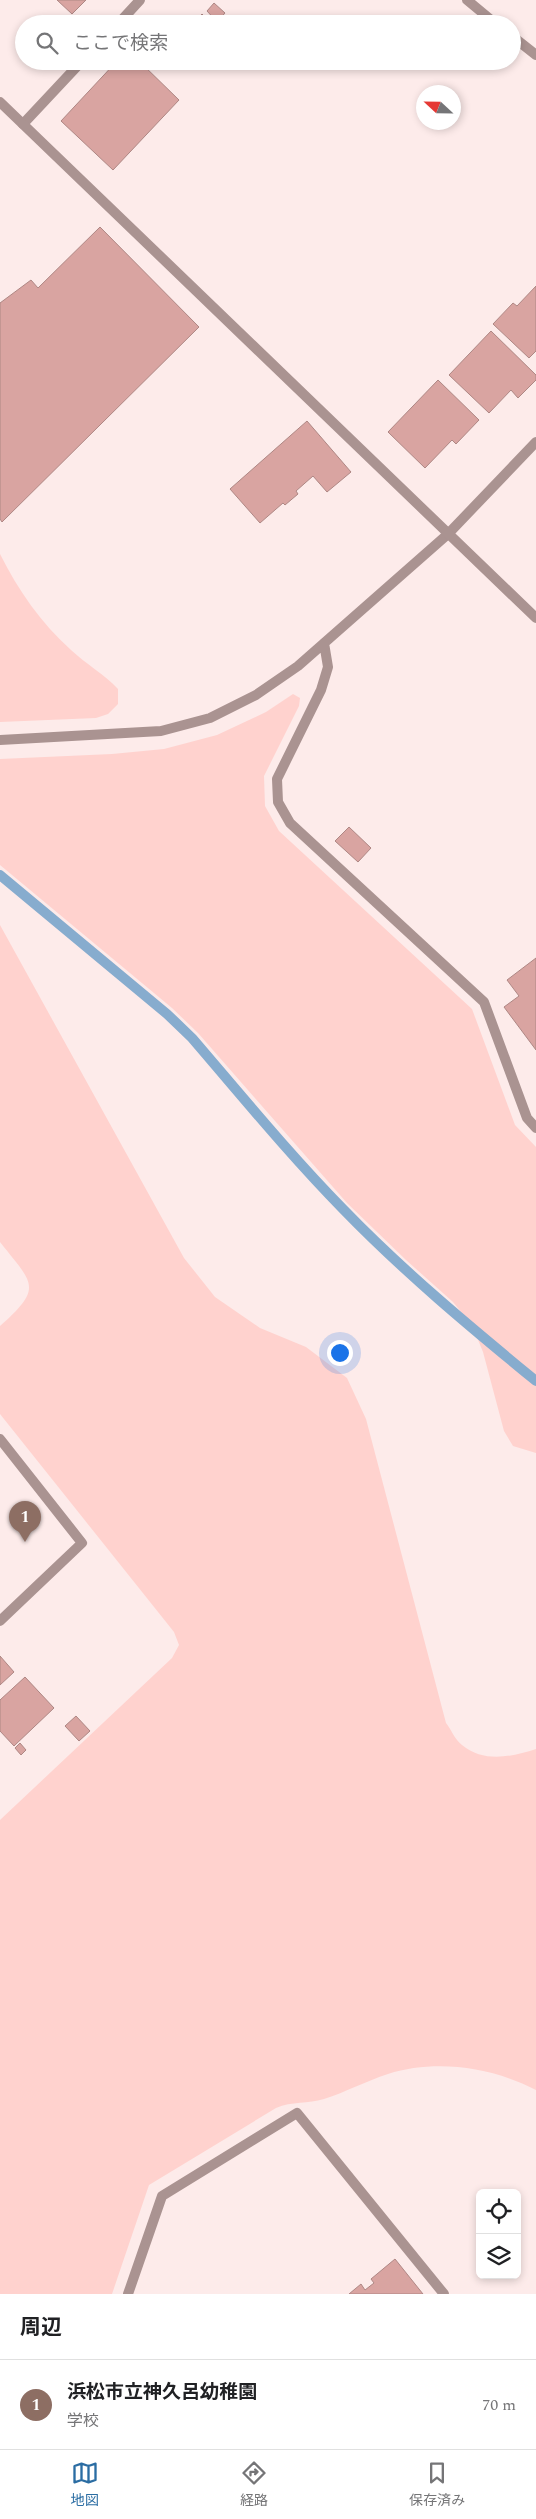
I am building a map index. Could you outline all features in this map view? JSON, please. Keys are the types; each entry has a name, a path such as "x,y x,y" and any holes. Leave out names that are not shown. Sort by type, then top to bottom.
{"street":[{"path":"126,15 140,0"},
{"path":"467,0 485,15"},
{"path":"521,44 536,56"},
{"path":"23,124 74,70"},
{"path":"0,102 536,618"},
{"path":"0,740 162,731 210,718 256,696 298,666 448,534 536,442"},
{"path":"324,643 328,667 322,690 277,779 278,802 290,823 484,1002 526,1118 536,1128"},
{"path":"0,1439 82,1543 0,1621"},
{"path":"128,2294 162,2196 297,2113 444,2294"}],"shaded area":[{"path":"0,554 22,593 50,629 71,650 118,689 118,704 108,714 96,718 0,722"},
{"path":"293,694 300,698 299,706 264,776 265,806 279,831 472,1009 515,1125 536,1147 536,1453 513,1446 504,1431 483,1352 472,1325 453,1302 347,1203 198,1033 172,1008 0,865 0,759 112,754 164,749 217,735 266,712"},
{"path":"0,925 184,1258 215,1297 260,1328 306,1347 347,1378 366,1419 446,1723 455,1737 470,1751 488,1756 507,1756 536,1749 536,2090 519,2082 482,2071 444,2066 425,2067 406,2069 388,2074 324,2099 288,2104 276,2108 149,2185 112,2294 0,2294 0,1820 172,1658 179,1645 174,1632 0,1414 0,1326 23,1302 28,1293 29,1285 20,1267 0,1242"}],"building":[{"path":"57,0 86,0 72,14"},
{"path":"214,3 225,13 223,15 211,15 207,11"},
{"path":"109,70 148,70 179,100 113,170 61,121"},
{"path":"100,227 199,327 2,522 0,519 0,303 31,280 38,288"},
{"path":"536,286 536,351 529,358 493,324 513,303 517,306"},
{"path":"491,331 536,375 536,380 518,398 511,390 489,413 449,375"},
{"path":"438,380 479,420 456,444 452,440 425,468 388,432"},
{"path":"307,421 351,472 327,492 313,476 296,491 298,494 285,505 283,503 260,523 230,489"},
{"path":"349,827 371,848 358,862 335,841"},
{"path":"536,958 536,1050 504,1007 519,996 507,980"},
{"path":"0,1656 14,1672 0,1685"},
{"path":"25,1677 54,1708 14,1746 0,1731 0,1700"},
{"path":"76,1716 90,1731 79,1741 65,1726"},
{"path":"20,1743 26,1750 21,1755 15,1748"},
{"path":"395,2259 423,2294 349,2294 361,2284 365,2290 374,2283 371,2279"}],"waterway":[{"path":"0,875 167,1014 192,1038 304,1168 366,1232 437,1298 536,1381"}],"place":[{"name":"浜松市立神久呂幼稚園","path":"25,1542"}]}
